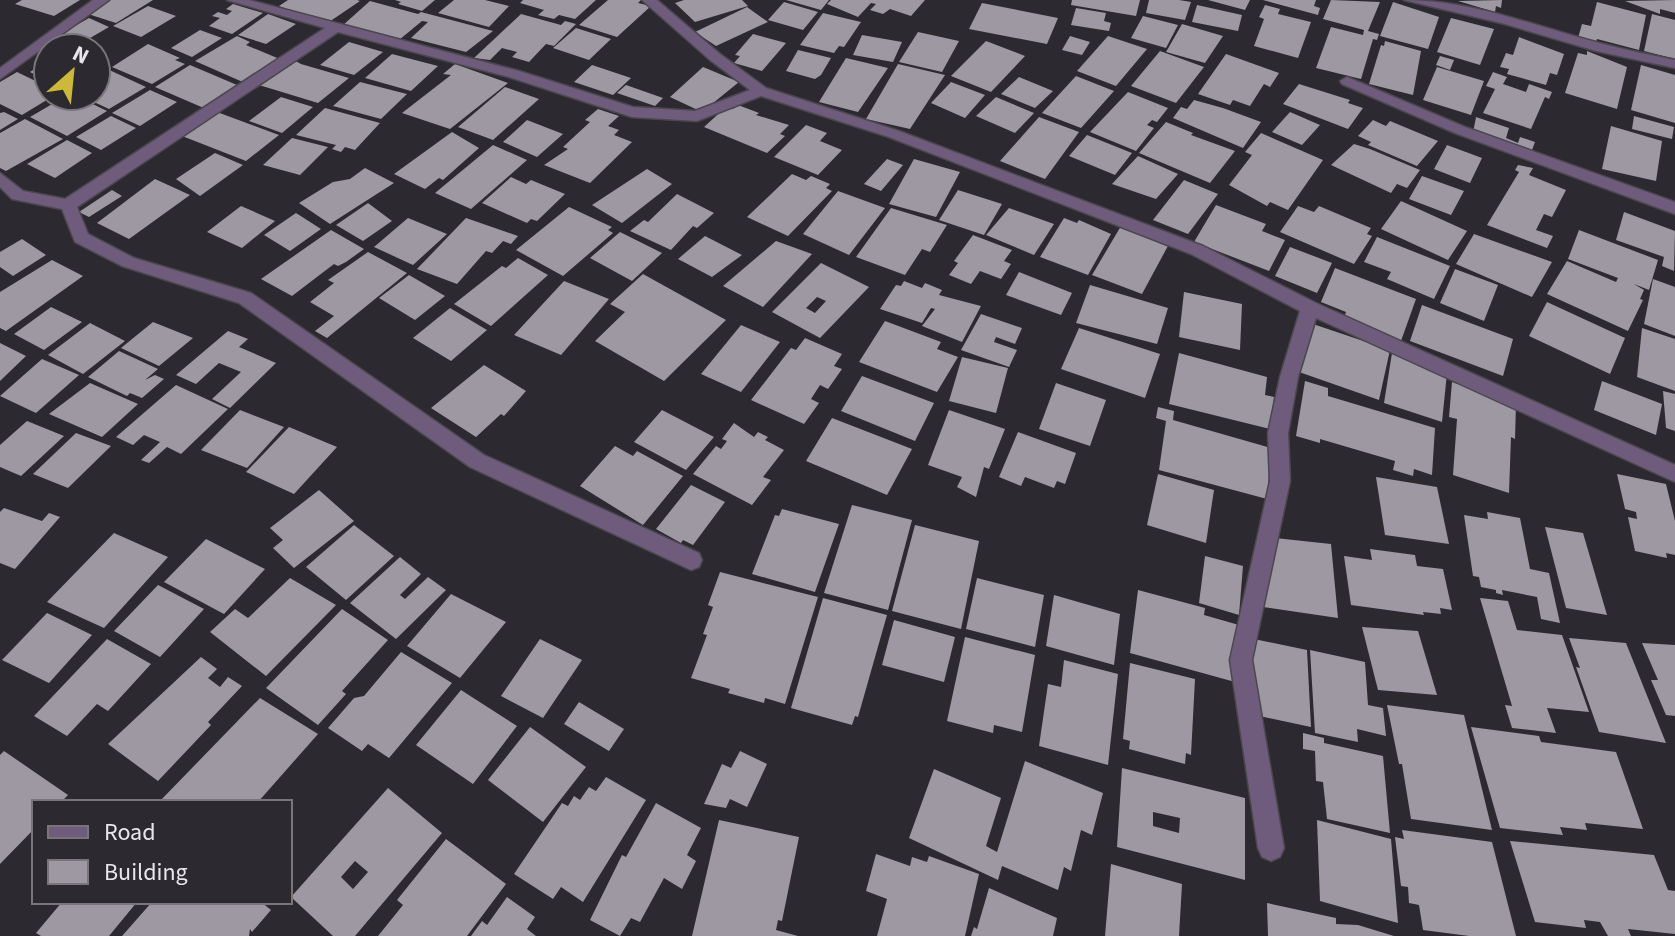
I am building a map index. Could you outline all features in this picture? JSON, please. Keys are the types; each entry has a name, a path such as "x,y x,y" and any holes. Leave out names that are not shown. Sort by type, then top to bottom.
{"street":[{"path":"0,75 102,0"},
{"path":"234,0 514,74 632,112 697,116 761,91"},
{"path":"649,0 715,57 761,91 894,134 1197,250 1310,308 1675,474"},
{"path":"1411,0 1508,20 1601,48 1675,64"},
{"path":"0,178 18,195 68,205 334,28"},
{"path":"1347,81 1460,130 1675,208"},
{"path":"68,205 81,238 128,262 245,298 477,461 691,560"},
{"path":"1271,848 1241,660 1280,481 1278,433 1289,377 1310,308"}],"building":[{"path":"22,0 80,0 54,16 15,4"},
{"path":"111,0 153,0 116,23 88,14"},
{"path":"288,0 360,1 326,24 279,6"},
{"path":"395,0 435,0 422,11 398,4 401,2"},
{"path":"454,0 485,0 509,6 489,27 438,13"},
{"path":"523,0 596,0 575,19 559,15 554,19 538,15 544,10 520,3"},
{"path":"608,0 641,0 638,3 651,6 617,37 579,25"},
{"path":"684,0 742,0 748,6 695,22 675,3"},
{"path":"786,0 829,0 821,10"},
{"path":"831,0 925,0 911,16 890,9 883,14 870,10 876,4 871,3 858,17 827,4"},
{"path":"1072,0 1140,0 1136,16 1071,5"},
{"path":"1149,0 1191,2 1185,20 1146,13"},
{"path":"1208,0 1250,0 1245,10"},
{"path":"1263,0 1316,0 1314,6 1320,8 1318,15"},
{"path":"1331,0 1380,2 1368,31 1379,34 1377,40 1373,39 1361,79 1316,68 1331,27 1363,35 1364,30 1323,19"},
{"path":"1502,0 1501,8 1496,6 1495,12 1458,1"},
{"path":"1675,0 1675,13 1660,9 1660,14 1625,1"},
{"path":"370,1 493,31 466,52 411,38 428,22 422,21 399,40 342,26"},
{"path":"784,2 818,12 803,30 768,20"},
{"path":"1393,2 1439,17 1428,49 1380,36"},
{"path":"1597,2 1646,15 1639,50 1597,39 1596,42 1578,38 1582,24 1591,26"},
{"path":"982,3 1058,18 1047,44 969,29"},
{"path":"233,4 263,13 232,34 209,26 220,18 212,16 218,12 227,15 232,11 226,9"},
{"path":"1197,5 1242,15 1238,31 1192,22"},
{"path":"1265,5 1280,9 1278,14 1311,22 1298,58 1254,46 1264,19 1259,17"},
{"path":"148,6 176,16 141,37 113,26"},
{"path":"747,7 768,22 716,46 695,32"},
{"path":"1076,8 1106,13 1104,21 1111,23 1109,31 1071,25"},
{"path":"823,13 861,22 844,47 839,46 834,53 800,45"},
{"path":"268,14 296,24 266,44 238,35"},
{"path":"521,14 561,25 565,21 576,24 554,46 546,44 529,62 512,57 517,52 502,48 490,60 474,58"},
{"path":"1652,14 1675,20 1675,59 1644,51"},
{"path":"1143,16 1178,25 1166,48 1131,38"},
{"path":"89,18 109,27 100,32 64,32"},
{"path":"1451,18 1494,29 1480,65 1437,52"},
{"path":"1182,24 1223,36 1205,63 1166,52"},
{"path":"576,28 611,39 589,60 553,48"},
{"path":"200,30 222,38 192,57 171,48"},
{"path":"918,32 959,41 942,72 899,62"},
{"path":"753,34 786,43 762,71 734,63 740,56 735,55"},
{"path":"862,35 902,42 893,62 853,55"},
{"path":"237,36 250,42 246,45 282,60 245,83 195,61"},
{"path":"1070,36 1090,42 1082,55 1062,50"},
{"path":"1108,36 1147,49 1116,86 1077,71"},
{"path":"1519,37 1564,54 1557,75 1550,73 1546,85 1507,74 1509,69 1500,67 1506,53 1513,55"},
{"path":"986,41 1025,56 991,92 951,76"},
{"path":"1385,41 1421,51 1413,95 1369,84"},
{"path":"349,42 383,52 354,75 320,65"},
{"path":"148,44 180,58 175,60 185,64 152,84 112,67"},
{"path":"798,50 831,58 821,75 815,79 786,71"},
{"path":"1160,51 1204,67 1176,103 1131,86"},
{"path":"1587,51 1627,67 1617,109 1565,93 1578,53 1587,55"},
{"path":"392,54 438,66 411,91 365,78"},
{"path":"1226,54 1279,73 1270,87 1264,84 1250,106 1233,100 1230,105 1198,94"},
{"path":"1440,56 1454,60 1450,70 1436,65"},
{"path":"846,58 888,68 858,112 819,102"},
{"path":"292,59 349,78 318,103 259,85"},
{"path":"455,64 508,83 450,129 402,113 451,75 443,74"},
{"path":"898,64 945,75 910,129 866,119"},
{"path":"190,65 238,88 206,109 155,87"},
{"path":"592,65 631,78 613,95 574,82"},
{"path":"1641,65 1675,75 1675,123 1631,110"},
{"path":"703,67 739,82 702,112 670,97"},
{"path":"1437,67 1484,81 1471,115 1423,100"},
{"path":"112,71 146,87 112,107"},
{"path":"17,72 32,79 32,109 22,115 0,104 0,82"},
{"path":"1493,72 1507,77 1503,84 1526,92 1529,84 1552,92 1549,99 1545,97 1531,129 1483,113 1495,89 1486,86"},
{"path":"1076,76 1114,91 1081,128 1042,113"},
{"path":"1019,77 1053,91 1035,108 1001,94"},
{"path":"360,82 407,94 381,119 333,106"},
{"path":"951,82 985,95 965,118 931,103"},
{"path":"1299,84 1350,100 1348,103 1363,108 1348,129 1283,104"},
{"path":"626,85 663,98 655,106 617,93"},
{"path":"505,87 539,99 493,140 458,127"},
{"path":"150,90 177,102 140,126 112,113"},
{"path":"1128,92 1168,108 1157,122 1152,120 1147,125 1154,128 1136,151 1090,132"},
{"path":"281,97 313,107 282,133 249,121"},
{"path":"996,97 1034,113 1015,133 976,116"},
{"path":"1194,100 1261,122 1243,148 1173,118 1181,107 1187,109"},
{"path":"738,105 759,113 756,115 789,125 780,134 785,136 767,153 704,127 727,106 733,109"},
{"path":"325,108 380,123 355,150 345,147 341,152 332,149 336,145 296,135"},
{"path":"598,109 619,116 608,126 619,130 614,135 632,142 590,183 544,165 568,149 563,147 590,122 585,120"},
{"path":"39,112 105,112 67,136 30,117"},
{"path":"217,112 279,135 246,161 182,136"},
{"path":"1290,112 1320,125 1302,145 1272,132"},
{"path":"0,113 18,119 0,130"},
{"path":"111,116 136,128 101,150 76,137"},
{"path":"1634,116 1674,127 1672,139 1632,129"},
{"path":"1039,117 1079,132 1045,179 1000,161"},
{"path":"1476,117 1509,128 1506,138 1518,143 1520,137 1535,142 1531,153 1473,133"},
{"path":"25,119 63,139 6,171 0,168 0,133"},
{"path":"527,120 563,134 537,157 503,142"},
{"path":"1373,120 1386,126 1390,121 1438,141 1417,166 1368,145 1371,142 1358,136"},
{"path":"1166,122 1235,151 1210,183 1139,153"},
{"path":"806,125 827,133 820,141 842,150 818,175 774,157"},
{"path":"1611,126 1662,141 1656,181 1602,169"},
{"path":"452,132 479,148 443,180 439,178 425,189 394,174"},
{"path":"1261,133 1323,160 1288,210 1270,202 1267,206 1229,185 1252,155 1245,152"},
{"path":"1087,135 1132,153 1115,175 1069,156"},
{"path":"292,138 328,147 300,175 263,165"},
{"path":"67,140 92,153 55,178 27,164"},
{"path":"1354,144 1420,170 1407,188 1397,184 1391,193 1331,165"},
{"path":"493,145 527,160 471,209 435,193"},
{"path":"1447,145 1482,158 1470,183 1434,169"},
{"path":"215,153 243,165 200,196 176,179"},
{"path":"1138,156 1178,174 1156,199 1112,184"},
{"path":"887,159 903,165 881,191 864,184"},
{"path":"914,159 960,172 936,217 889,204"},
{"path":"1518,165 1533,168 1529,175 1566,190 1552,217 1544,214 1536,230 1553,236 1547,248 1487,225 1519,172 1515,170"},
{"path":"365,168 394,183 330,224 299,203 333,182 350,179"},
{"path":"647,169 672,184 622,223 592,205"},
{"path":"792,174 806,180 811,176 830,184 826,188 832,191 788,236 747,217"},
{"path":"1422,176 1464,191 1451,215 1409,199"},
{"path":"511,177 526,184 531,180 565,194 537,221 531,219 527,223 482,203"},
{"path":"155,179 190,195 129,239 97,223"},
{"path":"1184,180 1218,194 1188,234 1153,220"},
{"path":"112,190 122,196 89,217 79,212"},
{"path":"958,190 1002,204 984,235 939,220"},
{"path":"838,191 885,208 849,255 803,234"},
{"path":"677,194 714,213 697,228 693,226 671,250 630,231 644,220 648,222"},
{"path":"1401,201 1467,231 1448,260 1381,229"},
{"path":"368,203 392,221 363,241 336,225"},
{"path":"1216,205 1266,224 1262,231 1285,240 1269,271 1194,242"},
{"path":"241,206 275,221 242,248 207,232"},
{"path":"1298,206 1314,212 1319,206 1371,228 1367,234 1372,236 1354,264 1280,232"},
{"path":"569,207 612,227 608,230 613,233 563,276 516,250"},
{"path":"891,208 947,225 930,252 922,249 905,275 856,257"},
{"path":"1009,208 1054,224 1034,255 986,235"},
{"path":"1624,212 1675,231 1674,271 1662,266 1664,257 1616,240"},
{"path":"296,213 321,229 290,251 264,235"},
{"path":"408,218 447,234 413,265 374,247"},
{"path":"466,218 518,236 511,244 503,241 492,253 486,251 457,284 417,269"},
{"path":"1064,218 1077,223 1079,220 1111,234 1088,275 1040,257"},
{"path":"1121,226 1169,244 1142,294 1092,275"},
{"path":"331,230 364,249 338,266 334,264 292,296 261,279"},
{"path":"1579,230 1658,260 1649,290 1634,284 1644,290 1640,299 1643,300 1628,331 1547,294 1567,261 1616,282 1618,278 1568,259"},
{"path":"620,232 662,253 632,281 590,258"},
{"path":"1474,234 1552,262 1532,297 1456,264"},
{"path":"973,235 1012,250 1004,261 1011,264 1001,279 980,271 971,284 949,275 958,263 954,261"},
{"path":"705,236 742,255 712,277 678,259"},
{"path":"1377,237 1450,266 1434,299 1387,279 1391,272 1364,262"},
{"path":"22,239 46,255 13,276 0,267 0,252"},
{"path":"776,241 812,254 763,307 723,286"},
{"path":"1290,247 1332,263 1317,293 1275,276"},
{"path":"368,252 407,273 327,338 315,331 334,316 310,302 334,283 328,280"},
{"path":"518,258 548,275 491,326 454,304 502,266 506,268"},
{"path":"52,260 83,276 6,331 0,328 0,292"},
{"path":"821,263 869,287 820,338 772,312","holes":["817,297 826,301 815,313 806,308"]},
{"path":"1335,268 1416,299 1401,341 1344,318 1346,312 1321,302"},
{"path":"1455,269 1498,285 1484,321 1440,303"},
{"path":"1019,272 1072,293 1061,315 1006,295"},
{"path":"643,274 726,320 664,381 595,341 625,312 610,304"},
{"path":"409,275 445,296 415,320 379,298"},
{"path":"1653,279 1675,287 1675,336 1644,324"},
{"path":"564,281 609,299 561,355 514,335"},
{"path":"904,281 922,288 925,283 942,290 939,295 981,306 962,342 922,326 935,309 931,308 922,323 880,309 896,285 901,286"},
{"path":"1090,285 1168,308 1157,344 1076,323"},
{"path":"1184,292 1242,304 1240,350 1179,337"},
{"path":"1547,302 1625,338 1610,374 1529,336"},
{"path":"1422,305 1513,339 1503,376 1410,341"},
{"path":"51,307 82,322 44,350 14,334"},
{"path":"450,308 487,330 451,361 413,338"},
{"path":"981,314 1022,328 1015,344 996,337 994,342 1017,350 1009,367 961,350"},
{"path":"885,321 941,342 937,349 958,357 937,392 859,362"},
{"path":"153,322 193,338 159,366 121,348"},
{"path":"90,323 125,341 83,374 48,355"},
{"path":"1313,324 1390,350 1379,400 1299,372"},
{"path":"741,325 780,342 741,392 701,374"},
{"path":"1079,328 1160,354 1145,398 1061,369"},
{"path":"1642,328 1675,339 1675,391 1637,377"},
{"path":"228,331 248,339 239,347 276,363 230,408 212,399 241,372 219,363 196,384 176,375"},
{"path":"805,338 842,354 834,366 842,369 828,389 820,385 811,399 819,403 804,424 751,400 791,348 796,350"},
{"path":"0,343 26,356 0,381"},
{"path":"119,351 158,369 145,380 155,375 164,379 142,398 130,393 127,396 88,377"},
{"path":"1179,353 1267,377 1265,395 1274,397 1270,429 1169,404"},
{"path":"1392,353 1447,373 1442,422 1384,403"},
{"path":"962,357 1008,368 996,413 949,401"},
{"path":"42,359 79,375 36,413 0,396"},
{"path":"484,365 526,391 504,416 501,414 476,437 431,408"},
{"path":"862,376 934,403 915,441 841,411"},
{"path":"1305,381 1328,388 1328,396 1435,428 1432,475 1414,469 1413,476 1393,470 1395,461 1320,439 1320,443 1296,436"},
{"path":"1602,381 1662,404 1656,435 1594,410"},
{"path":"1452,382 1516,404 1509,493 1453,475 1457,419 1449,417"},
{"path":"90,383 138,404 102,437 49,414"},
{"path":"1056,383 1106,400 1090,446 1039,429"},
{"path":"176,385 228,409 181,454 167,447 149,463 141,460 160,442 144,435 133,445 116,437"},
{"path":"1663,391 1675,394 1675,431 1666,428"},
{"path":"1158,407 1174,411 1173,420 1271,448 1267,499 1159,470 1166,421 1156,418"},
{"path":"240,410 284,427 247,468 201,450"},
{"path":"662,410 714,437 686,470 634,442"},
{"path":"949,410 1005,429 989,469 984,467 976,497 957,487 962,477 928,465"},
{"path":"832,418 912,449 887,495 806,461"},
{"path":"27,421 64,436 21,476 0,467 0,445"},
{"path":"734,423 754,437 758,432 768,437 765,440 784,450 763,477 771,480 752,505 693,474 716,446 721,449 727,441 722,439"},
{"path":"289,427 337,447 294,494 246,472"},
{"path":"1018,432 1076,453 1065,484 1057,481 1054,488 1025,477 1021,486 999,477"},
{"path":"76,433 111,446 68,488 33,474"},
{"path":"615,446 633,456 637,451 683,476 643,525 580,486"},
{"path":"1158,474 1214,490 1206,543 1147,525"},
{"path":"1617,474 1666,484 1675,521 1675,555 1666,553 1667,558 1635,551 1628,517 1637,519 1636,512 1625,509"},
{"path":"1376,477 1437,487 1449,544 1385,535"},
{"path":"691,485 725,502 693,545 683,540 681,543 656,529"},
{"path":"319,490 354,521 294,568 273,548 283,540 270,528"},
{"path":"852,505 912,520 888,610 824,593"},
{"path":"4,508 42,521 49,513 60,517 15,569 0,563 0,512"},
{"path":"782,509 839,524 815,592 752,574 775,515 779,516"},
{"path":"1487,512 1520,518 1530,569 1549,573 1560,623 1541,619 1537,597 1502,590 1503,595 1496,593 1496,590 1481,587 1479,577 1473,576 1464,515 1488,519"},
{"path":"354,525 394,556 346,600 306,567"},
{"path":"915,525 979,541 961,629 892,611"},
{"path":"1545,527 1583,533 1607,615 1566,608"},
{"path":"114,533 168,557 104,628 47,602"},
{"path":"1275,538 1331,544 1338,618 1263,607"},
{"path":"206,539 265,569 224,614 164,582"},
{"path":"1370,549 1415,555 1417,566 1443,569 1452,610 1440,608 1441,614 1423,612 1424,615 1351,605 1344,556 1372,560"},
{"path":"1205,556 1243,566 1239,615 1199,603"},
{"path":"400,557 421,574 400,595 405,599 428,577 446,590 396,639 350,603"},
{"path":"720,572 818,597 785,704 765,698 764,703 691,678 707,635 703,634 713,607 708,605"},
{"path":"290,578 336,605 266,676 210,632 235,609 248,618"},
{"path":"977,578 1044,595 1035,647 966,629"},
{"path":"158,585 204,609 160,657 114,631"},
{"path":"1138,590 1205,608 1204,615 1239,625 1235,682 1130,653"},
{"path":"451,594 506,622 460,678 407,646"},
{"path":"1054,595 1120,614 1114,665 1046,646"},
{"path":"823,598 887,615 858,717 855,716 852,725 791,708"},
{"path":"1480,598 1508,601 1517,630 1562,635 1589,712 1547,708 1556,733 1512,728 1505,705 1512,706"},
{"path":"342,609 388,640 342,691 346,694 318,725 266,688"},
{"path":"47,613 92,635 49,683 2,660"},
{"path":"894,620 955,637 944,682 882,665"},
{"path":"1362,627 1418,631 1437,695 1378,690"},
{"path":"965,637 1035,655 1022,732 994,725 993,733 947,721"},
{"path":"1249,638 1307,650 1311,727 1255,715"},
{"path":"1569,638 1626,643 1666,743 1599,732"},
{"path":"107,639 151,664 108,711 97,704 67,736 34,716"},
{"path":"540,639 582,660 543,718 501,696"},
{"path":"1642,643 1675,645 1675,716 1666,715 1651,680 1658,680"},
{"path":"1310,650 1365,662 1368,705 1383,708 1386,736 1357,729 1358,742 1315,733"},
{"path":"401,652 452,683 389,758 368,744 362,751 328,728 354,698 364,696"},
{"path":"201,657 217,669 208,678 220,687 228,677 242,686 208,722 211,725 158,781 108,744"},
{"path":"1064,660 1118,674 1108,765 1039,746 1048,684 1061,687"},
{"path":"1130,663 1195,679 1191,755 1186,753 1185,764 1129,749 1130,741 1123,739"},
{"path":"461,690 517,726 473,784 416,745"},
{"path":"260,698 318,734 260,800 161,800"},
{"path":"579,702 624,729 609,751 564,724"},
{"path":"1387,705 1464,715 1492,830 1411,819 1402,764 1399,764"},
{"path":"530,727 586,767 543,822 488,780"},
{"path":"1471,727 1539,736 1541,742 1616,752 1643,829 1585,823 1587,830 1560,827 1563,835 1500,828"},
{"path":"1303,733 1324,738 1324,743 1383,756 1390,833 1327,819 1323,782 1316,781 1315,751 1303,749"},
{"path":"4,751 68,795 63,800 32,800 32,831 0,864 0,755"},
{"path":"740,751 767,764 747,807 730,799 726,808 704,804 722,764 731,768"},
{"path":"1025,761 1103,793 1092,835 1081,830 1071,871 1064,867 1058,890 1002,866 998,880 909,838 934,769 1001,798 986,846 997,852"},
{"path":"1122,768 1245,798 1245,880 1117,847","holes":["1153,812 1180,818 1179,833 1153,826"]},
{"path":"606,777 646,800 583,902 561,887 553,899 514,874 562,803 568,806 574,796 580,800 589,787 596,791"},
{"path":"388,788 442,833 355,936 333,936 292,896","holes":["355,861 368,872 353,889 341,877"]},
{"path":"656,803 701,828 687,855 696,861 682,889 664,878 640,922 631,918 620,936 590,920 622,855 626,857"},
{"path":"719,820 799,837 782,921 778,920 776,930 798,936 692,936"},
{"path":"1317,820 1391,839 1398,923 1320,901"},
{"path":"1402,830 1492,842 1516,936 1469,936 1423,930 1419,905 1409,903 1408,887 1401,886 1395,837 1404,839"},
{"path":"446,839 506,884 467,936 378,936 403,905 397,900"},
{"path":"1510,841 1654,855 1668,890 1675,891 1675,934 1628,929 1631,936 1608,936 1600,922 1584,920 1586,928 1535,922"},
{"path":"876,854 910,866 912,857 927,862 929,856 979,874 965,936 877,936 887,899 866,891"},
{"path":"1111,864 1182,884 1179,936 1105,936"},
{"path":"989,888 1057,918 1053,936 971,936 974,927 977,929"},
{"path":"507,897 535,917 527,929 536,936 471,936 482,921 487,925"},
{"path":"1267,903 1336,918 1336,924 1358,925 1394,936 1268,936"},
{"path":"60,904 135,904 109,936 41,936 36,933"},
{"path":"150,904 264,904 271,910 252,932 250,929 249,936 122,936"}]}
